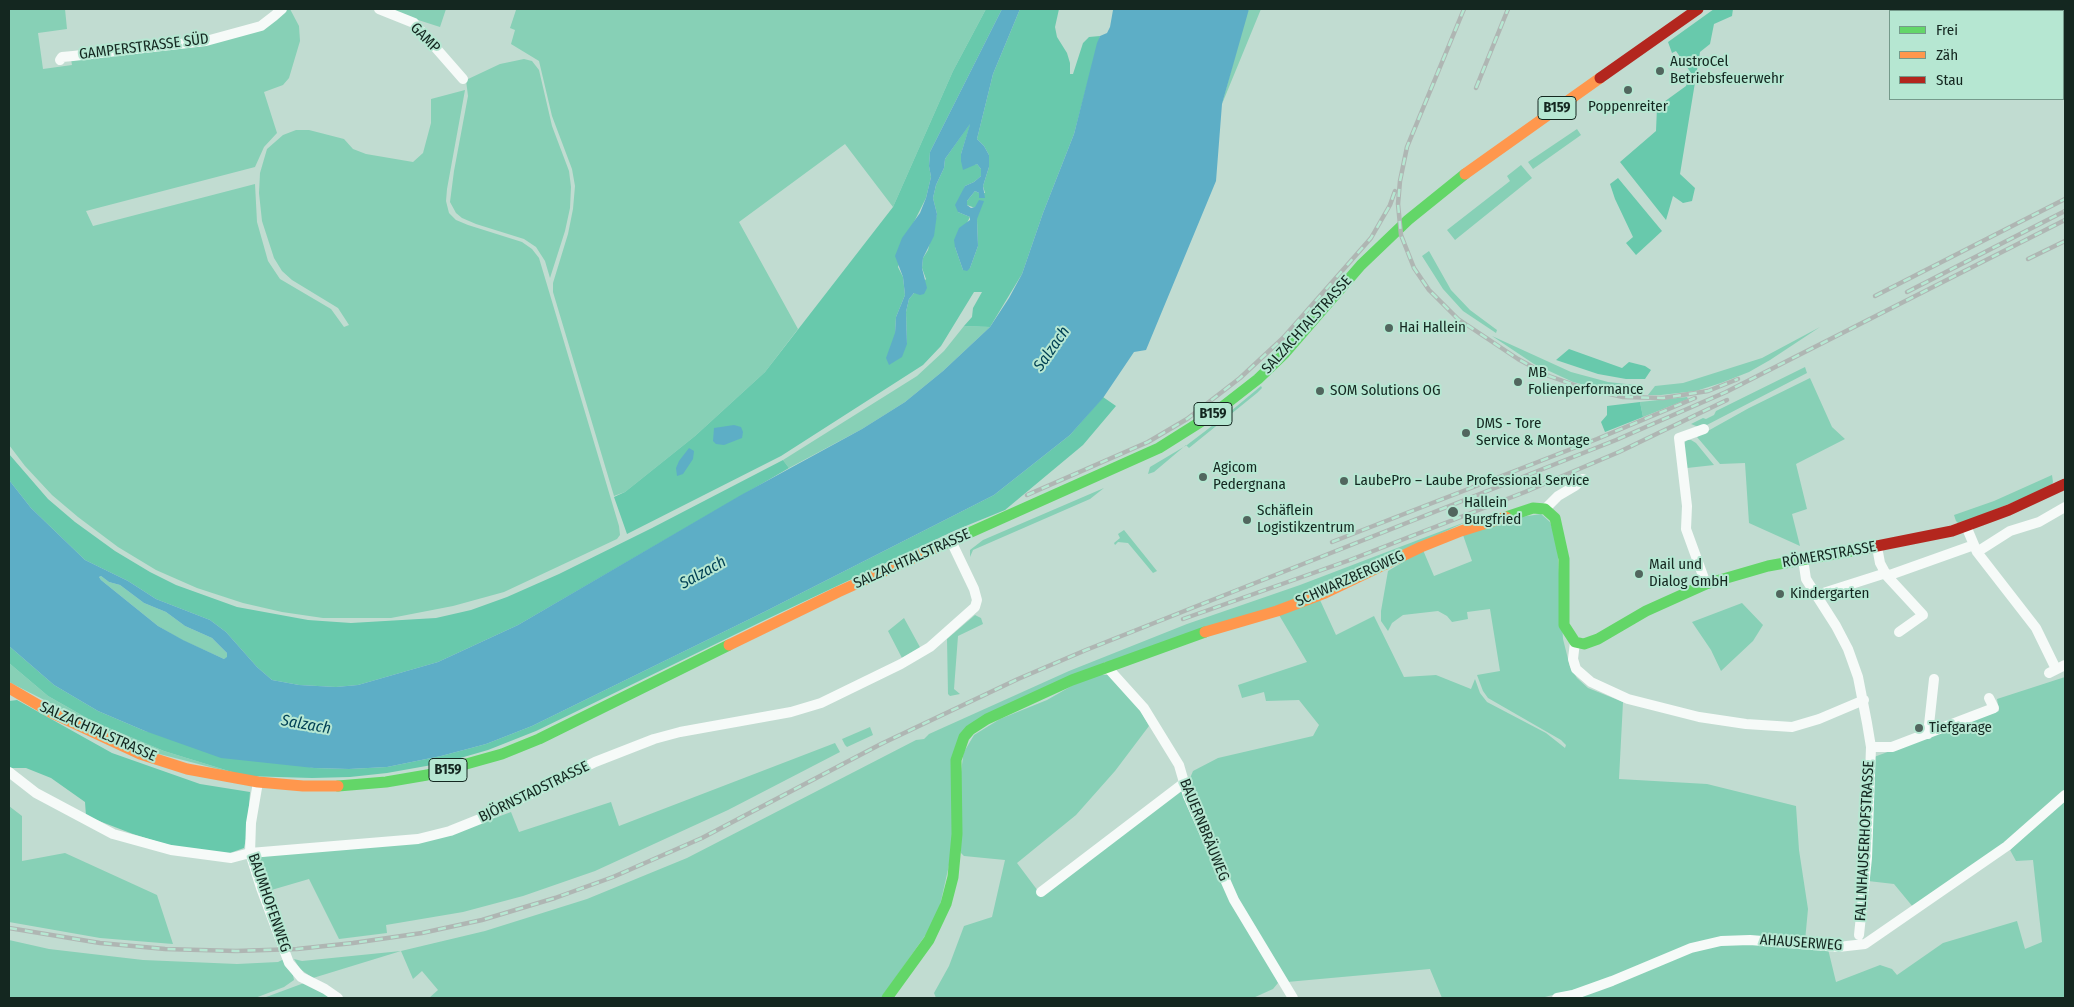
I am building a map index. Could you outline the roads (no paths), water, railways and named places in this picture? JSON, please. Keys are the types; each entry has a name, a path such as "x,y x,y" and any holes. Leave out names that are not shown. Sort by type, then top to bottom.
{"main road":[{"name":"SALZACHTALSTRASSE","path":"9,688 52,713 140,754 187,769 258,782 303,786 347,786 386,782 427,775 502,754 539,739 838,592 1159,448 1213,414 1258,379 1361,265 1408,220 1465,174 1698,9"},
{"name":"RÖMERSTRASSE","path":"1575,642 1584,644 1598,639 1646,611 1706,584 1768,566 1878,548 1966,526 2009,510 2065,484"},
{"path":"1545,509 1555,518 1558,526 1564,570 1564,625 1566,632 1575,642"},
{"name":"SCHWARZBERGWEG","path":"887,998 928,940 942,915 948,897 953,877 957,834 956,760 964,737 970,730 987,719 1107,667 1325,593 1421,546 1524,510 1545,509"}],"street":[{"name":"GAMPERSTRASSE SÜD","path":"60,60 62,57 206,41 260,26 282,9"},
{"name":"GAMP","path":"379,9 414,23 463,79"},
{"path":"1704,429 1679,438 1687,506 1686,529 1706,584"},
{"path":"1545,509 1558,496 1575,486 1583,478"},
{"path":"1817,594 1976,548 2010,531 2039,522 2065,507"},
{"path":"1966,526 1976,548 2036,628 2057,669"},
{"name":"BJÖRNSTADSTRASSE","path":"9,772 36,793 113,834 171,850 231,858 250,853 418,838 450,831 488,816 595,762 654,739 680,732 791,712 821,703 860,685 930,647 972,611 976,600 974,589 951,541"},
{"path":"1878,548 1880,563 1886,574 1923,614 1899,632"},
{"name":"FALLNHAUSERHOFSTRASSE","path":"1802,559 1806,579 1817,594 1848,650 1864,700 1870,747 1867,858 1859,935"},
{"path":"1575,642 1573,659 1576,669 1591,682 1628,699 1699,716 1746,724 1792,727 1819,719 1864,700"},
{"name":"BAUERNBRÄUWEG","path":"1107,667 1144,708 1179,765 1188,796 1234,900 1293,998"},
{"path":"1928,734 1934,678"},
{"name":"FALLNHAUSERHOFSTRASSE","path":"1870,747 1892,747 1994,708 1989,698"},
{"name":"BAUMHOFENWEG","path":"258,782 251,824 250,853 261,888 289,963 301,977 338,998"},
{"path":"1041,892 1184,783"},
{"name":"AHAUSERWEG","path":"1557,998 1573,995 1612,981 1691,948 1721,941 1750,940 1838,947 1865,944 2008,846 2065,795"}],"water":[{"path":"1002,9 1020,9 993,74 977,139 989,155 989,167 983,186 985,198 979,198 979,193 975,191 967,201 967,205 971,208 975,207 979,200 984,201 977,219 978,246 970,268 967,271 963,270 954,240 959,228 970,220 970,217 958,212 955,205 965,186 981,176 981,169 977,164 963,170 961,161 961,154 970,124 945,159 944,168 936,185 933,198 937,214 934,236 923,258 922,268 927,288 924,294 914,293 909,299 906,312 907,344 902,357 889,365 886,358 895,333 896,317 905,295 903,277 895,256 902,238 920,213 926,198 931,177 929,166 930,152"},
{"name":"Salzach","path":"1111,9 1249,9 1222,104 1216,181 1146,350 1134,352 1103,398 1070,435 994,495 764,612 532,726 486,744 441,756 387,767 314,768 221,758 145,731 98,711 54,685 9,646 9,480 31,508 85,560 128,581 156,599 210,620 226,632 257,667 272,680 299,685 336,687 358,685 438,662 518,625 741,495 862,429 905,402 943,371 990,327 1009,298 1022,274 1043,213 1074,134 1097,43 1100,36 1107,33 1110,27 1113,10","holes":["101,576 109,582 120,585 144,603 166,612 185,626 212,638 227,653 227,657 224,659 158,626 99,577"]},
{"path":"734,425 741,427 743,432 742,438 724,445 716,444 713,441 714,428"},
{"path":"689,448 694,451 693,459 683,474 677,476 676,468 679,461"}],"railway":[{"path":"1464,9 1407,147 1400,181 1398,204 1401,235 1414,268 1429,290 1458,319 1518,359 1549,376 1583,388 1623,397 1663,398 1708,391 1738,379"},
{"path":"1476,88 1508,9"},
{"path":"1027,495 1148,442 1187,419 1240,378 1283,338 1371,238 1390,205 1395,191"},
{"path":"1875,296 2065,199"},
{"path":"1907,292 2065,211"},
{"path":"9,928 100,943 165,949 236,951 297,949 422,933 482,920 555,898 613,877 702,838 881,744 1018,679 1086,650 1616,440 1726,392 2065,220"},
{"path":"2028,259 2065,241"},
{"path":"1332,542 1597,439 1695,398"},
{"path":"1183,619 1350,560 1525,492 1619,452 1727,400"}],"place":[{"name":"AustroCel Betriebsfeuerwehr","path":"1660,71"},
{"name":"Poppenreiter","path":"1628,90"},
{"name":"Hai Hallein","path":"1389,328"},
{"name":"MB Folienperformance","path":"1518,382"},
{"name":"SOM Solutions OG","path":"1320,391"},
{"name":"DMS - Tore Service & Montage","path":"1466,433"},
{"name":"Agicom Pedergnana","path":"1203,477"},
{"name":"LaubePro – Laube Professional Service","path":"1344,481"},
{"name":"Hallein Burgfried","path":"1453,512"},
{"name":"Schäflein Logistikzentrum","path":"1247,520"},
{"name":"Mail und Dialog GmbH","path":"1639,574"},
{"name":"Kindergarten","path":"1780,594"},
{"name":"Tiefgarage","path":"1919,728"}]}
